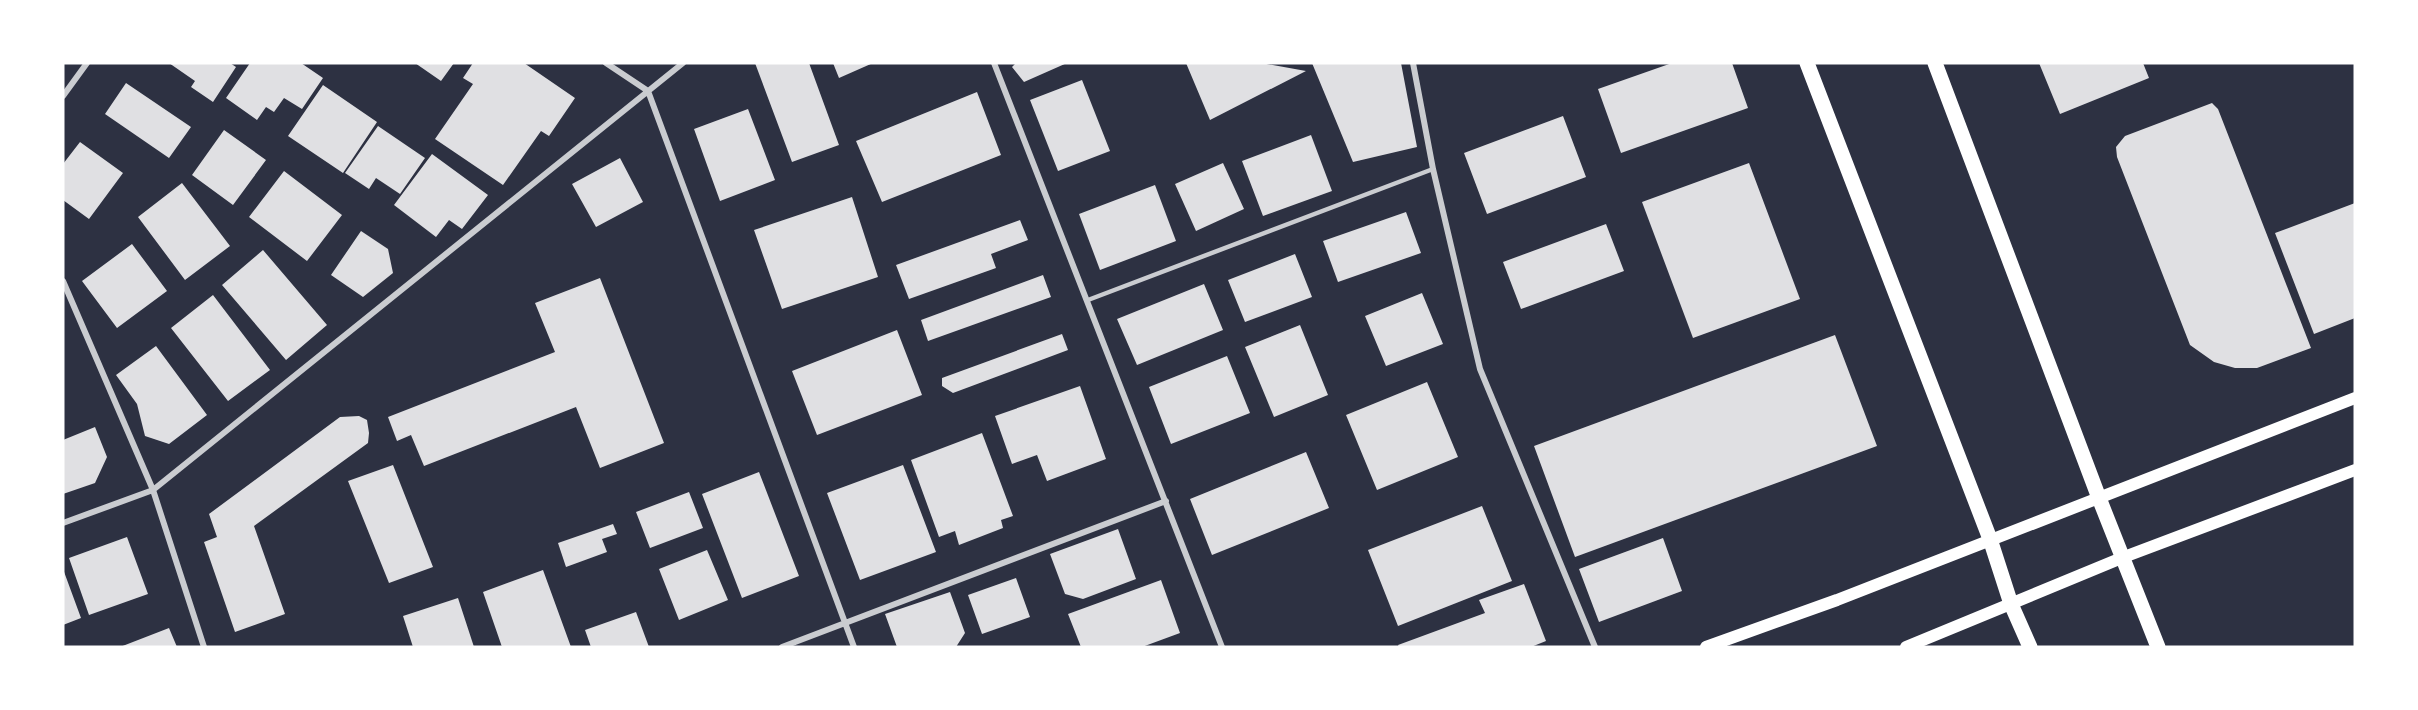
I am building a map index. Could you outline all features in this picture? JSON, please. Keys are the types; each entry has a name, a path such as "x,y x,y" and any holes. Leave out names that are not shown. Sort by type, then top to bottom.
{"main road":[{"path":"1807,63 1990,539 2011,604 2030,647"},
{"path":"1935,63 2099,498 2158,647"},
{"path":"1706,647 1837,600 2355,398"},
{"path":"1906,647 2124,557 2355,470"}],"street":[{"path":"63,96 87,63"},
{"path":"606,63 648,91 854,647"},
{"path":"63,523 153,490 683,63"},
{"path":"994,63 1222,647"},
{"path":"1413,63 1433,169 1480,369 1595,647"},
{"path":"63,281 153,490 204,647"},
{"path":"782,647 1166,501"}],"lane":[{"path":"1088,300 1433,169"}],"building":[{"path":"169,63 230,63 236,67 213,102 191,87 195,81"},
{"path":"250,63 301,63 323,78 302,109 284,98 274,112 266,107 257,120 226,98"},
{"path":"415,63 454,63 441,81"},
{"path":"473,63 524,63 575,98 549,136 541,131 503,185 435,139 473,84 463,78"},
{"path":"755,63 809,63 839,145 792,162"},
{"path":"833,63 873,63 839,78"},
{"path":"1016,63 1067,63 1024,82 1012,67"},
{"path":"1186,63 1261,63 1306,71 1210,120"},
{"path":"1312,63 1401,63 1417,147 1353,162"},
{"path":"1672,63 1732,63 1748,108 1621,153 1598,89"},
{"path":"2039,63 2143,63 2149,78 2060,114"},
{"path":"1082,80 1110,151 1058,171 1030,100"},
{"path":"126,83 191,127 169,158 105,114"},
{"path":"323,85 377,122 343,173 288,136"},
{"path":"977,92 1001,155 882,202 856,141"},
{"path":"2212,103 2218,109 2311,348 2257,368 2235,368 2214,362 2190,345 2117,157 2116,147 2125,136"},
{"path":"748,109 775,180 720,201 694,129"},
{"path":"1563,116 1586,177 1487,214 1464,153"},
{"path":"378,126 425,158 400,194 376,178 369,189 345,173"},
{"path":"224,130 266,160 233,205 192,175"},
{"path":"1311,135 1332,191 1263,216 1242,161"},
{"path":"80,142 123,173 89,219 63,200 63,164"},
{"path":"432,154 488,195 462,229 449,220 436,237 394,205"},
{"path":"620,158 643,202 596,227 572,184"},
{"path":"1223,163 1244,209 1196,231 1175,184"},
{"path":"1749,163 1800,299 1693,338 1642,202"},
{"path":"284,171 342,215 307,261 249,217"},
{"path":"182,183 230,246 185,280 138,217"},
{"path":"1155,185 1176,241 1100,270 1079,214"},
{"path":"852,197 878,277 782,309 754,230"},
{"path":"2355,203 2355,318 2314,334 2275,233"},
{"path":"1406,212 1421,253 1338,282 1323,241"},
{"path":"1020,220 1028,240 991,254 996,268 909,299 896,265"},
{"path":"1606,224 1624,271 1521,309 1503,262"},
{"path":"361,231 388,249 393,273 363,297 331,275"},
{"path":"132,244 167,291 117,328 82,281"},
{"path":"263,250 327,325 286,360 222,285"},
{"path":"1295,254 1312,297 1245,322 1228,280"},
{"path":"1043,275 1051,297 928,341 921,320"},
{"path":"600,278 664,443 600,468 576,407 424,466 411,435 397,441 388,417 555,352 535,303"},
{"path":"1204,284 1223,330 1137,365 1117,319"},
{"path":"1422,293 1443,344 1386,366 1365,316"},
{"path":"213,295 270,370 228,401 171,328"},
{"path":"1300,325 1328,395 1274,417 1245,347"},
{"path":"897,330 922,395 817,435 792,371"},
{"path":"1062,334 1068,350 953,393 942,386 942,378"},
{"path":"1835,335 1877,446 1575,557 1534,446"},
{"path":"156,346 207,415 169,444 145,436 137,404 116,375"},
{"path":"1227,356 1250,413 1171,444 1149,387"},
{"path":"1427,382 1458,457 1377,490 1346,415"},
{"path":"1080,386 1106,459 1047,481 1037,455 1012,464 995,416"},
{"path":"359,416 367,420 368,443 254,526 285,614 235,632 204,542 217,537 209,514 340,417"},
{"path":"95,427 107,457 95,483 63,494 63,440"},
{"path":"982,433 1013,516 1001,520 1003,528 959,545 955,531 939,537 911,460"},
{"path":"1306,452 1329,508 1212,555 1190,499"},
{"path":"393,465 433,567 389,583 348,481"},
{"path":"903,465 936,552 860,580 827,493"},
{"path":"759,472 799,576 742,598 702,494"},
{"path":"689,492 703,528 650,548 636,512"},
{"path":"1482,506 1512,581 1398,626 1368,550"},
{"path":"613,524 617,534 602,539 607,552 566,567 558,543"},
{"path":"1118,529 1136,579 1083,599 1065,594 1050,554"},
{"path":"127,537 148,594 89,615 69,558"},
{"path":"1663,538 1682,591 1599,622 1579,569"},
{"path":"707,550 728,600 679,620 659,569"},
{"path":"63,569 81,618 63,625"},
{"path":"543,570 571,647 502,647 483,592"},
{"path":"1016,578 1030,617 982,634 968,595"},
{"path":"1161,580 1180,633 1142,647 1081,647 1068,614"},
{"path":"1524,584 1546,641 1531,647 1399,647 1398,645 1485,613 1479,600"},
{"path":"950,592 965,633 956,647 897,647 885,614"},
{"path":"458,598 474,647 413,647 403,616"},
{"path":"636,612 649,647 591,647 585,630"},
{"path":"169,628 177,647 120,647"}]}
